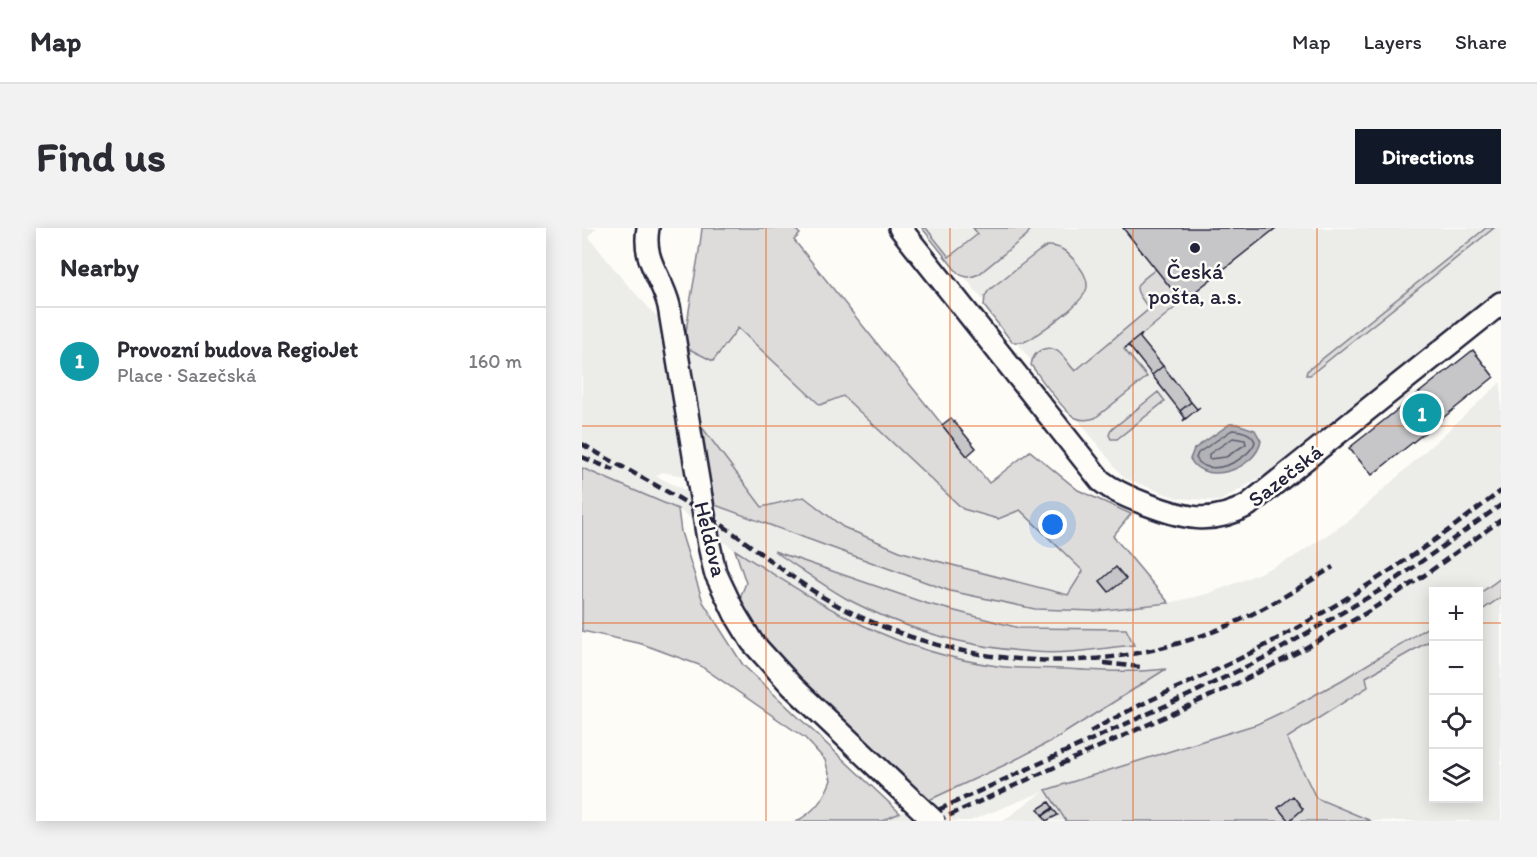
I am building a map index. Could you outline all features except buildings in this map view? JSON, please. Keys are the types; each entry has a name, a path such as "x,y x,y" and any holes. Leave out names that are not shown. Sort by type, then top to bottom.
{"street":[{"name":"Heldova","path":"648,228 648,257 669,306 709,545 716,572 735,614 752,642 792,686 934,821"},
{"name":"Sazečská","path":"900,228 1101,481 1120,494 1178,516 1217,517 1233,513 1248,505 1501,303"}],"shaded area":[{"path":"582,228 597,228 588,236 624,281 685,347 738,328 819,405 843,395 963,509 998,519 1020,510 1083,571 1068,595 902,552 843,527 804,497 762,507 699,423 711,481 662,472 656,476 715,505 950,591 1144,606 1207,594 1244,580 1294,557 1350,520 1501,382 1501,578 1483,591 1483,587 1429,587 1429,626 1342,680 1291,708 1231,733 1046,790 1066,821 1003,821 1042,792 970,821 882,821 1009,763 1164,669 1140,672 999,666 918,649 853,622 817,602 735,550 678,509 582,468","holes":["778,553 925,603 1019,628 1126,629 1134,645 1035,653 958,640"]},
{"path":"702,228 794,228 800,234 794,240 989,483 1030,451 1078,490 1131,514 1113,536 1169,603 1095,611 1035,609 950,591 715,505 698,422 762,507 804,497 843,527 902,552 1068,595 1083,571 1020,510 998,519 963,509 843,396 820,405 738,328 713,361 685,347"},
{"path":"922,228 926,228 949,257 978,234 973,228 1031,228 1027,235 979,274 967,277 957,272"},
{"path":"926,228 1501,228 1501,289 1266,474 1220,501 1177,498 1124,478"},
{"path":"1486,228 1494,228 1310,375 1306,375 1307,371"},
{"path":"1047,246 1066,252 1080,267 1086,280 1085,293 1072,308 1032,338 1024,342 1012,342 984,306 985,296 989,290"},
{"path":"1156,269 1182,302 1124,349 1147,377 1095,418 1081,420 1076,418 1059,402 1031,365 1033,358 1041,350 1052,349 1061,354 1075,371 1149,309 1137,291 1137,287"},
{"path":"1158,392 1165,401 1117,439 1111,439 1109,435 1111,430"},
{"path":"582,468 678,509 681,532 703,602 743,665 900,813 882,821 797,821 818,804 831,780 825,760 805,738 699,665 642,644 582,631"},
{"path":"735,550 798,590 859,623 924,649 959,659 1005,667 1116,671 1166,669 1055,739 929,800 796,678 759,634 739,600 746,583"},
{"path":"774,551 925,603 1019,628 1126,629 1134,645 1046,653 985,646 938,635 891,619 847,599"},
{"path":"1501,578 1501,597 1483,609 1483,591"},
{"path":"1501,597 1501,821 1371,821 1316,798 1287,738 1368,687 1366,677 1429,641 1429,803 1483,803 1483,609"},
{"path":"1429,626 1429,641 1366,677 1368,687 1287,738 1316,798 1371,821 1289,821 1066,821 1046,790 1257,724 1342,680","holes":["1293,797 1303,809 1289,821 1278,808"]}],"water":[{"path":"1230,424 1255,430 1261,441 1257,451 1250,460 1229,471 1207,472 1197,467 1190,459 1194,449"}],"railway":[{"path":"582,444 716,521 804,585 835,604 880,626 928,642 976,653 1025,660 1075,660 1125,655 1174,645 1251,615 1333,567"},
{"path":"582,457 614,470"},
{"path":"1090,732 1146,702 1241,658 1309,621 1407,559 1501,491"},
{"path":"914,821 1189,695 1268,656 1384,588 1501,505"},
{"path":"937,821 1232,686 1300,651 1422,577 1501,520"},
{"path":"1104,663 1141,667"}],"place":[{"name":"Česká pošta, a.s.","path":"1195,248"},
{"name":"Provozní budova RegioJet","path":"1422,413"}]}
